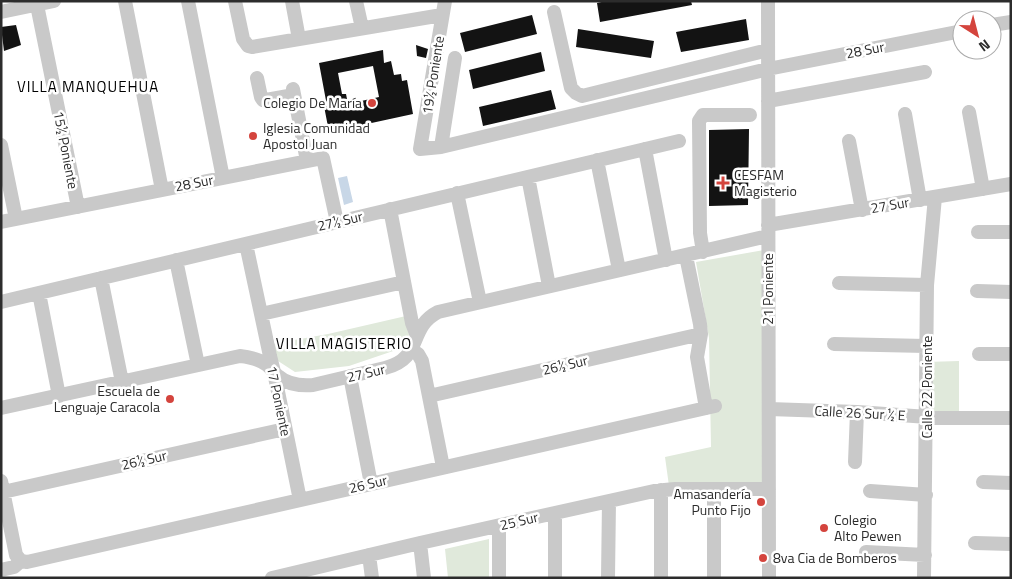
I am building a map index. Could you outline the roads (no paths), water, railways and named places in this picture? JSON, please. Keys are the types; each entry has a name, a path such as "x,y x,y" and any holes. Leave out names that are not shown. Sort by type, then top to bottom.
{"street":[{"path":"5,8 37,5 54,1"},
{"path":"124,1 162,190"},
{"path":"188,1 223,178"},
{"path":"235,1 243,39 248,46 256,47 362,28 444,8"},
{"path":"292,1 299,39"},
{"path":"356,1 362,28"},
{"name":"21 Poniente","path":"768,1 769,578"},
{"name":"15½ Poniente","path":"37,5 78,206"},
{"name":"19½ Poniente","path":"420,149 444,8"},
{"path":"554,12 571,88 576,94 582,96 768,50"},
{"name":"28 Sur","path":"420,149 441,147 768,69 952,33"},
{"path":"441,147 455,58"},
{"path":"768,101 925,72"},
{"path":"257,78 263,100 294,92 307,161"},
{"path":"969,112 983,189"},
{"path":"905,114 920,200"},
{"path":"703,252 700,233 699,121 703,115 750,115"},
{"name":"27½ Sur","path":"1,302 679,141"},
{"path":"849,141 862,210"},
{"path":"1,145 16,219"},
{"path":"645,149 666,260"},
{"name":"28 Sur","path":"1,222 323,158 336,222"},
{"path":"597,160 619,270"},
{"path":"528,176 550,286"},
{"name":"27 Sur","path":"1,408 234,357 247,357 262,362 284,380 295,385 312,385 390,367 405,359 412,350 424,322 433,314 443,310 703,252 768,231 862,210 1011,184"},
{"path":"457,193 480,302"},
{"name":"Calle 22 Poniente","path":"924,578 927,285 935,197"},
{"path":"390,209 412,323 417,336"},
{"path":"978,232 1011,232"},
{"name":"17 Poniente","path":"246,244 300,500"},
{"path":"686,256 700,324 700,334"},
{"path":"176,260 198,366"},
{"path":"101,278 122,382"},
{"path":"261,314 404,282"},
{"path":"838,282 927,285"},
{"path":"977,291 1011,292"},
{"path":"39,293 59,396"},
{"name":"26½ Sur","path":"429,396 700,334"},
{"name":"26 Sur","path":"1,570 14,567 21,561 27,562 711,407 697,357 700,334"},
{"path":"834,344 926,346"},
{"path":"412,350 418,354 422,361 443,467"},
{"path":"979,354 1011,354"},
{"path":"350,376 371,484"},
{"name":"Calle 26 Sur ½ E","path":"769,409 857,412 926,418 1011,418"},
{"path":"855,462 857,412"},
{"name":"26½ Sur","path":"2,486 285,428"},
{"path":"983,482 1011,483"},
{"path":"2,486 16,555 21,561"},
{"path":"714,489 714,578"},
{"name":"25 Sur","path":"272,578 319,572 369,555 661,490 769,489"},
{"path":"661,490 661,578"},
{"path":"870,491 926,494"},
{"path":"608,578 609,501"},
{"path":"555,513 555,578"},
{"path":"499,526 499,578"},
{"path":"420,543 424,578"},
{"path":"975,543 1011,544"},
{"path":"866,552 925,554"},
{"path":"369,555 372,578"}],"water":[{"path":"347,176 353,202 344,205 338,178"}],"place":[{"name":"Colegio De María","path":"372,103"},
{"name":"Iglesia Comunidad Apostol Juan","path":"253,136"},
{"name":"CESFAM Magisterio","path":"723,183"},
{"name":"Escuela de Lenguaje Caracola","path":"170,399"},
{"name":"Amasandería Punto Fijo","path":"761,502"},
{"name":"Colegio Alto Pewen","path":"824,528"},
{"name":"8va Cia de Bomberos","path":"763,558"}],"district":[{"name":"VILLA MANQUEHUA","path":"88,87"},
{"name":"VILLA MAGISTERIO","path":"344,344"}]}
